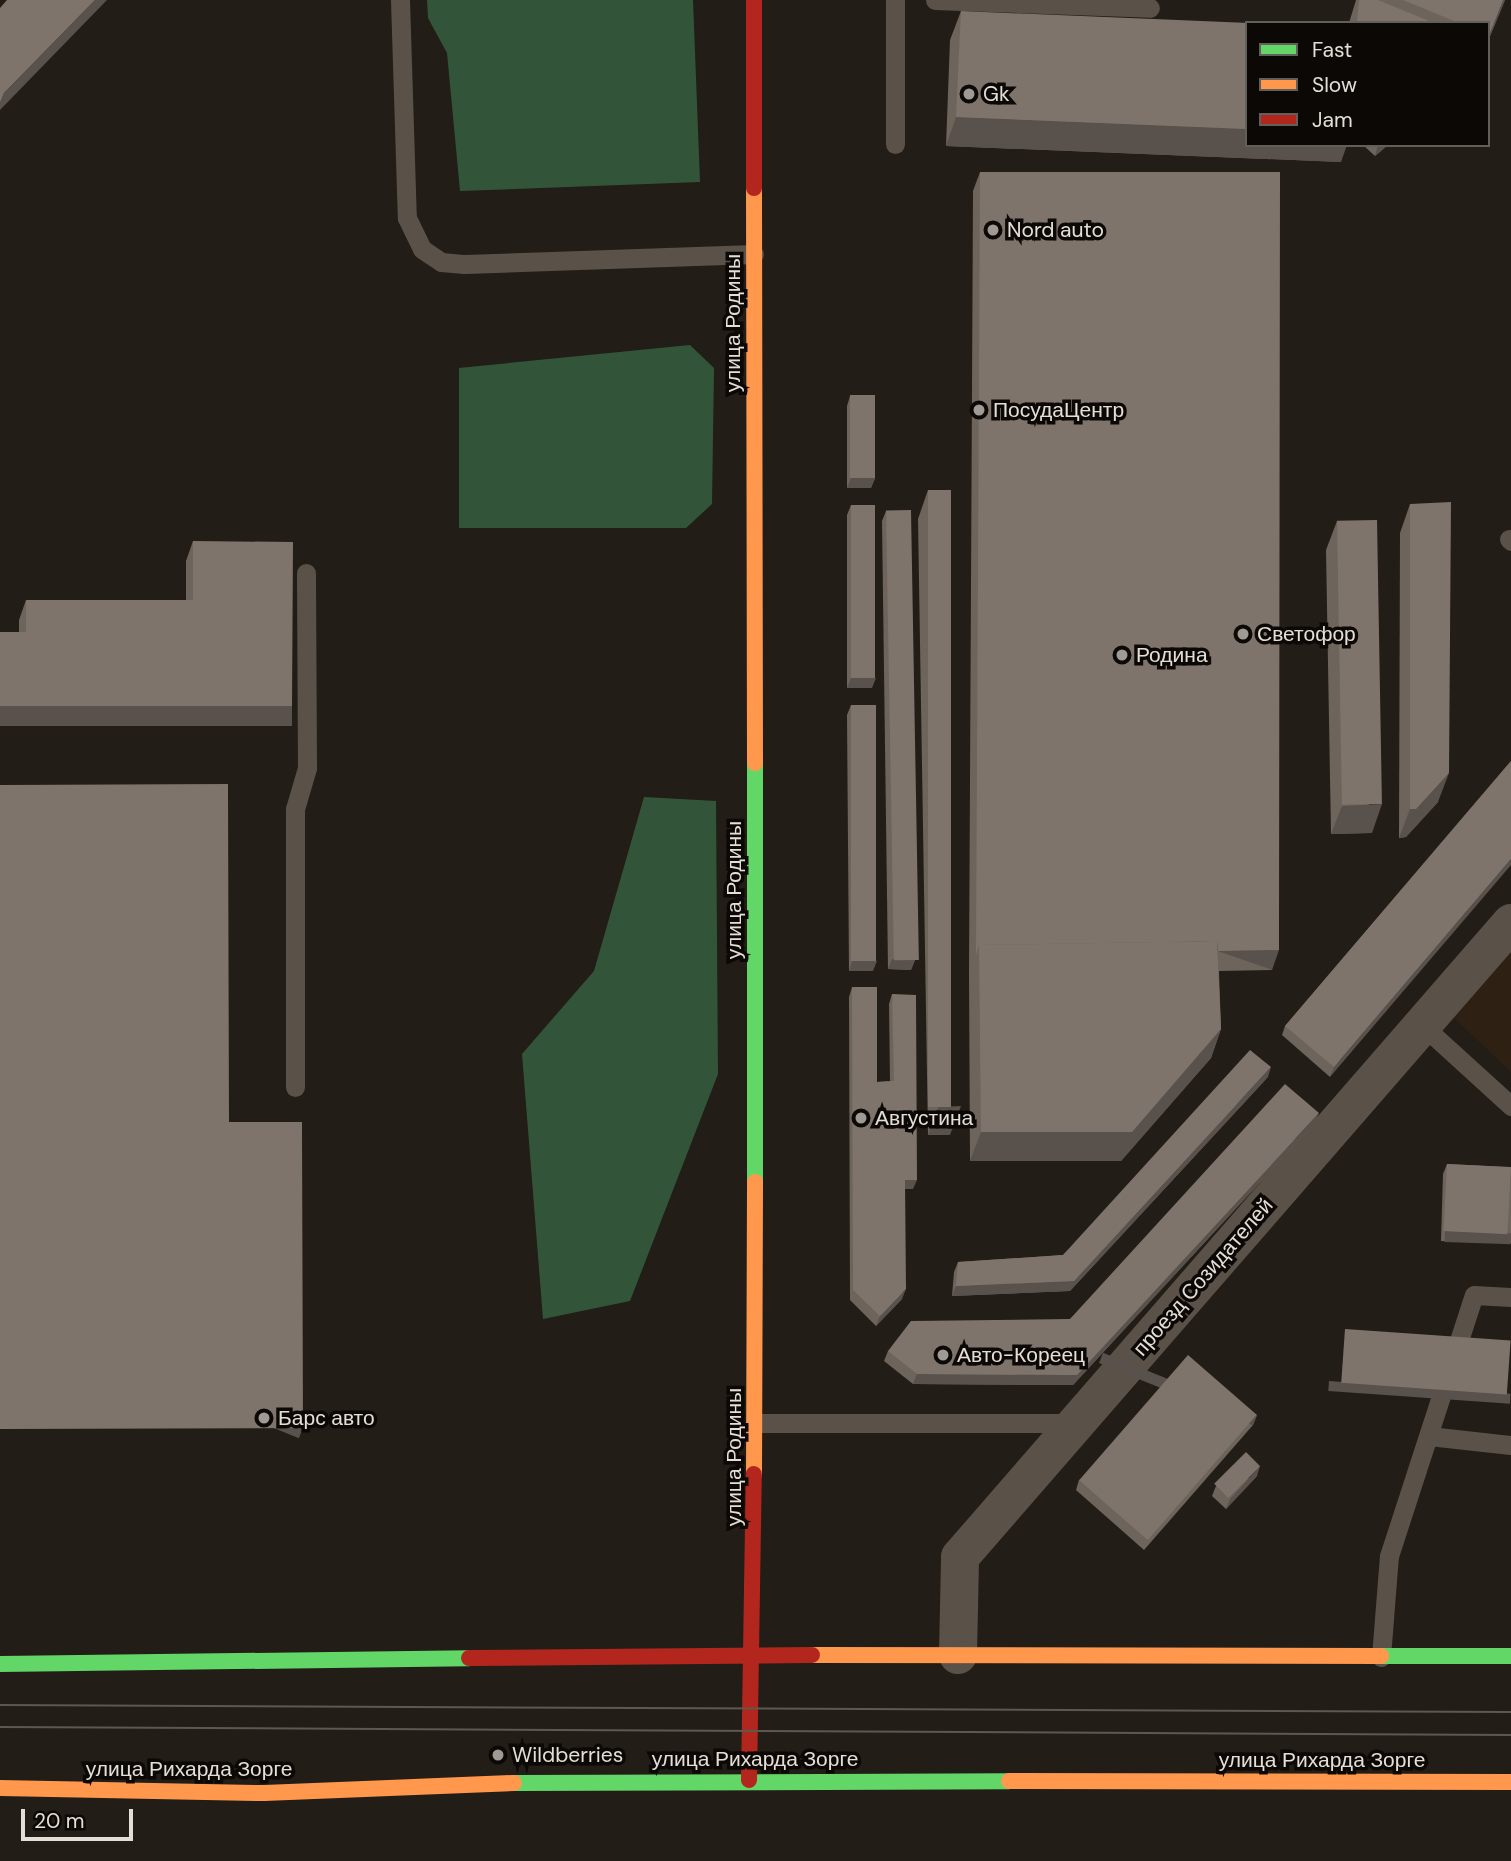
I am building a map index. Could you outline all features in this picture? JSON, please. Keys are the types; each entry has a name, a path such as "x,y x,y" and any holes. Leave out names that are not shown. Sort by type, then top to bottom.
{"main road":[{"name":"улица Родины","path":"749,1780 754,1655 755,1423 754,0"},
{"path":"0,1664 754,1655 1511,1656"},
{"name":"улица Рихарда Зорге","path":"0,1788 264,1793 575,1780 1511,1782"}],"street":[{"name":"проезд Созидателей","path":"958,1655 960,1557 1511,923"}],"lane":[{"path":"400,0 407,218 422,249 441,262 465,264 754,254"},
{"path":"895,0 895,144"},
{"path":"935,0 1150,8"},
{"path":"295,1087 296,809 307,768 306,573"},
{"path":"1421,1024 1511,1106"},
{"path":"1381,1657 1389,1556 1474,1295 1511,1297"},
{"path":"755,1423 1076,1423"},
{"path":"1429,1436 1511,1445"}],"shaded area":[{"path":"1511,949 1511,1072 1450,1014"}],"green space":[{"path":"427,0 693,0 700,182 460,191 447,53 428,18"},
{"path":"690,345 714,368 712,504 686,528 459,528 459,368"},
{"path":"644,797 716,801 718,1074 630,1301 543,1319 522,1054 594,971"}],"building":[{"path":"7,0 95,0 4,93 0,103 0,8"},
{"path":"1359,0 1378,0 1429,21 1357,21"},
{"path":"1403,0 1503,0 1490,32 1490,21 1454,21"},
{"path":"961,11 1245,23 1245,129 956,117"},
{"path":"980,172 1280,172 1279,950 1218,951 1217,941 979,945 976,955"},
{"path":"850,395 875,395 875,478 850,478"},
{"path":"928,490 951,490 951,1107 928,1107"},
{"path":"1451,502 1449,773 1416,809 1410,809 1410,504"},
{"path":"851,505 875,505 875,678 851,678"},
{"path":"886,510 911,510 919,960 894,960"},
{"path":"1377,520 1382,804 1342,805 1337,521"},
{"path":"193,541 293,542 292,706 0,706 0,632 26,632 26,600 193,600"},
{"path":"851,705 876,705 876,961 851,961"},
{"path":"1511,761 1511,859 1334,1067 1285,1026"},
{"path":"228,784 229,1122 302,1122 303,1428 0,1429 0,785"},
{"path":"1217,941 1221,1029 1132,1132 981,1132 979,945"},
{"path":"852,987 877,987 877,1082 894,1081 892,994 916,995 917,1180 905,1180 906,1289 880,1316 853,1290"},
{"path":"1250,1050 1271,1067 1074,1281 956,1286 958,1262 1063,1255"},
{"path":"1285,1084 1319,1113 1077,1375 917,1374 888,1351 911,1321 1070,1319"},
{"path":"1447,1164 1511,1167 1507,1234 1443,1231"},
{"path":"1345,1329 1511,1341 1507,1394 1341,1383"},
{"path":"1188,1355 1257,1415 1148,1540 1079,1480"},
{"path":"1246,1452 1260,1466 1228,1498 1214,1484"}],"tram line":[{"path":"0,1705 1511,1712"},
{"path":"0,1727 1511,1735"}],"traffic: fast":[{"path":"755,763 755,1182"},
{"path":"1381,1656 1511,1656"},
{"path":"0,1664 469,1658"},
{"path":"514,1783 1009,1781"}],"traffic: slow":[{"path":"754,188 755,763"},
{"path":"754,1474 755,1182"},
{"path":"812,1655 1381,1656"},
{"path":"1009,1781 1511,1782"},
{"path":"0,1788 264,1793 514,1783"}],"traffic: jam":[{"path":"754,0 754,188"},
{"path":"749,1780 754,1474"},
{"path":"469,1658 812,1655"}],"place":[{"name":"Gk","path":"969,94"},
{"name":"Nord auto","path":"993,230"},
{"name":"ПосудаЦентр","path":"979,410"},
{"name":"Светофор","path":"1243,634"},
{"name":"Родина","path":"1122,655"},
{"name":"Августина","path":"861,1118"},
{"name":"Авто-Кореец","path":"943,1355"},
{"name":"Барс авто","path":"264,1418"},
{"name":"Wildberries","path":"498,1755"}]}
